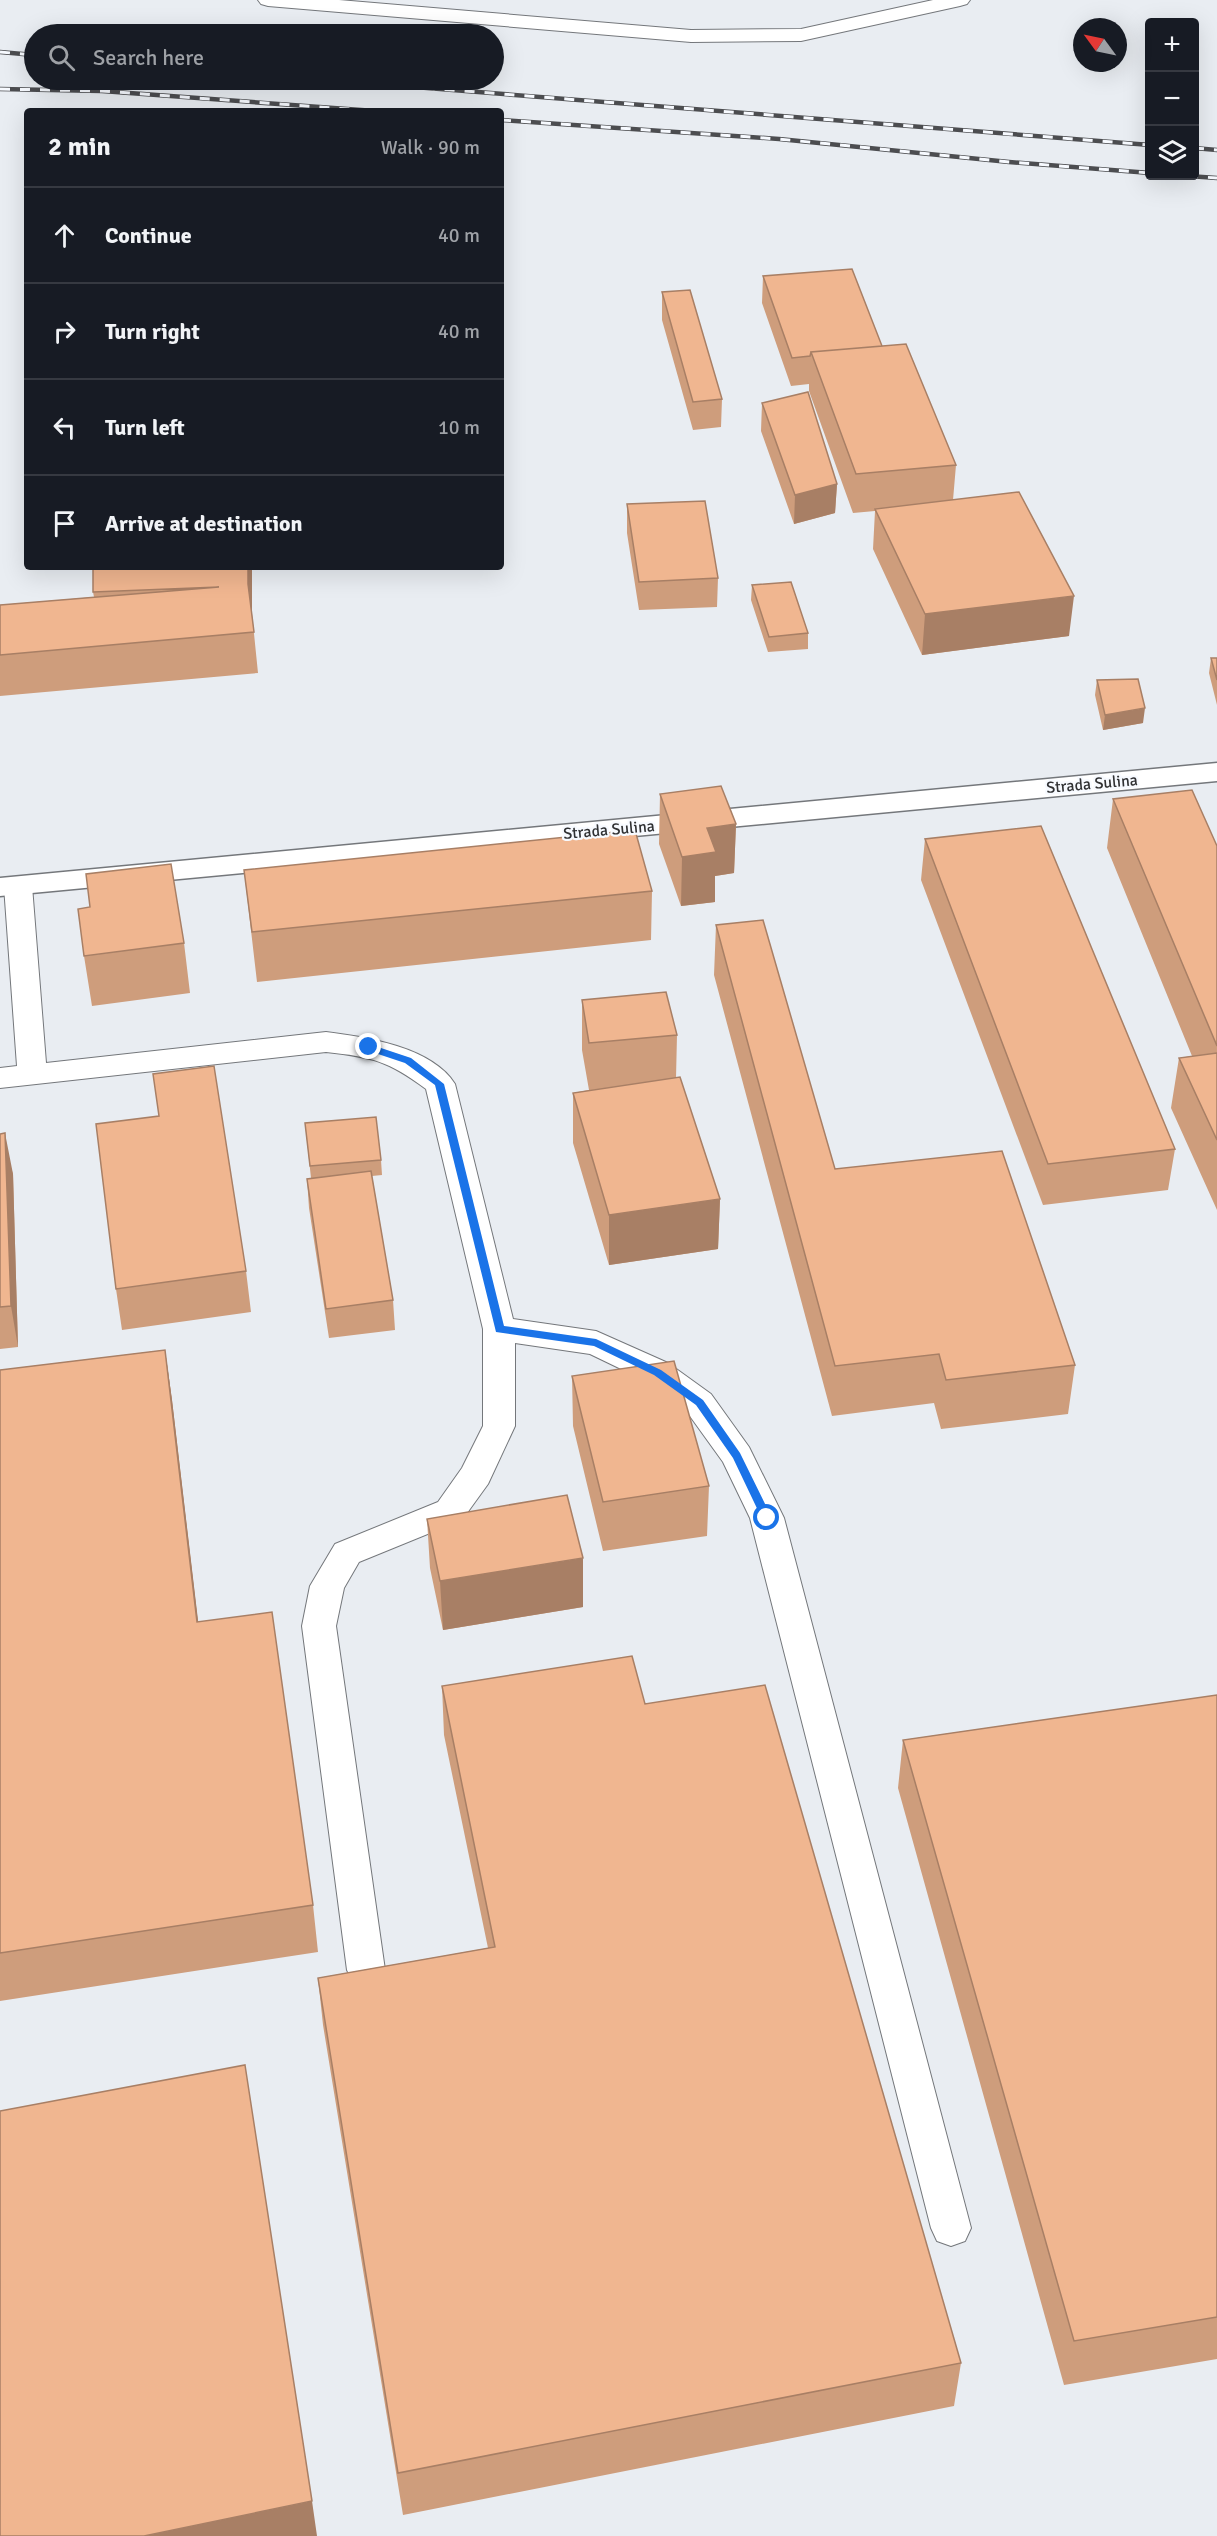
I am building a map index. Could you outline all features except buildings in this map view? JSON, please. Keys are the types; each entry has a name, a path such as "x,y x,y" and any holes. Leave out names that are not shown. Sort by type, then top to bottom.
{"street":[{"name":"Strada Sulina","path":"9,887 1217,772"}],"lane":[{"path":"268,0 691,36 801,35 960,0"},
{"path":"9,887 32,1073"},
{"path":"0,1078 326,1042 369,1047 408,1061 440,1084 499,1329 499,1426 476,1475 450,1511 347,1553 327,1586 319,1626 366,1970"},
{"path":"499,1329 596,1343 657,1372 699,1402 737,1456 767,1518 951,2228"}],"railway":[{"path":"0,52 24,54"},
{"path":"0,89 24,89"},
{"path":"51,90 102,91 334,108"},
{"path":"452,90 1145,145"},
{"path":"504,120 779,139 1009,162 1145,173"},
{"path":"1199,148 1217,150"},
{"path":"1199,177 1217,178"}],"route":[{"path":"369,1047 408,1061 440,1084 499,1329 596,1343 657,1372 699,1402 737,1456 767,1518"}]}
